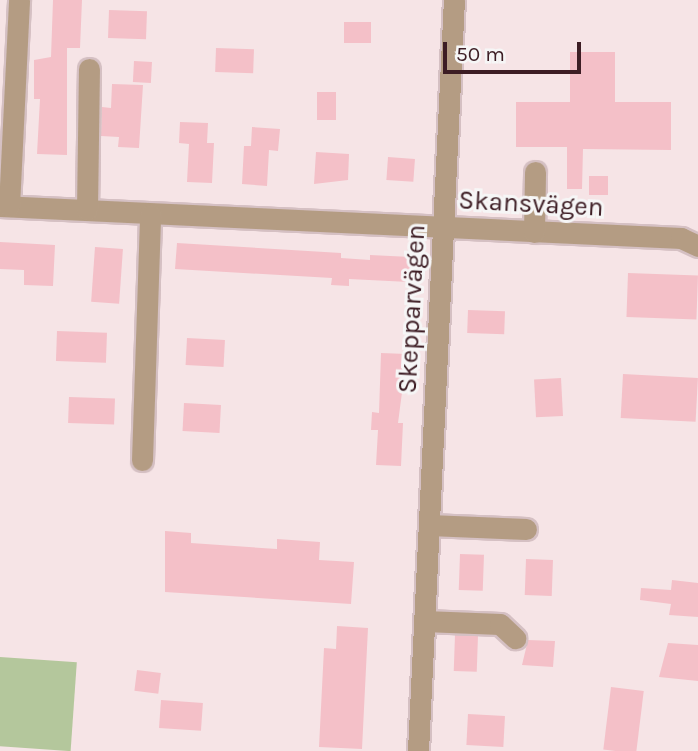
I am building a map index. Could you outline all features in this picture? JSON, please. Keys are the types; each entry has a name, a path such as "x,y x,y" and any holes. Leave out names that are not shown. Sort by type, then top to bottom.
{"street":[{"path":"4,206 19,0"},
{"name":"Skepparvägen","path":"418,751 454,0"},
{"path":"87,210 89,69"},
{"path":"534,232 535,172"},
{"name":"Skansvägen","path":"4,206 690,242"},
{"path":"142,460 150,215"},
{"path":"429,525 526,529"},
{"path":"424,621 500,624 515,638"}],"green space":[{"path":"0,657 77,662 71,751 0,746"}],"building":[{"path":"53,0 82,0 80,48 67,48 67,155 37,154 40,99 34,99 34,60 51,57"},
{"path":"109,10 147,11 146,39 108,38"},
{"path":"344,22 371,22 371,43 344,43"},
{"path":"216,48 254,49 253,73 215,72"},
{"path":"570,52 615,52 615,102 671,102 671,150 583,149 582,189 567,189 567,147 516,147 516,102 570,102"},
{"path":"134,61 152,62 151,83 133,82"},
{"path":"112,84 143,85 139,148 118,147 119,137 101,136 102,107 111,108"},
{"path":"317,92 336,92 336,120 317,120"},
{"path":"180,122 208,123 207,143 214,143 212,183 187,182 189,144 179,143"},
{"path":"252,127 280,129 278,151 269,150 267,186 242,184 244,146 251,146"},
{"path":"316,152 349,154 348,180 314,184"},
{"path":"388,157 415,159 413,182 386,180"},
{"path":"589,176 608,176 608,195 589,195"},
{"path":"0,242 55,245 53,286 24,285 24,270 0,269"},
{"path":"177,243 341,253 341,258 370,260 370,255 411,257 409,282 349,279 349,286 331,285 332,278 175,269"},
{"path":"95,247 123,249 119,304 91,302"},
{"path":"628,273 698,275 696,319 626,317"},
{"path":"468,310 505,311 504,334 467,333"},
{"path":"57,331 107,333 106,363 56,361"},
{"path":"187,338 225,340 224,367 186,365"},
{"path":"381,353 407,354 398,423 403,423 401,466 376,465 378,430 371,430 372,412 379,413"},
{"path":"623,374 698,378 696,422 621,418"},
{"path":"561,378 563,416 536,417 534,379"},
{"path":"69,397 115,399 114,425 68,423"},
{"path":"184,403 221,405 219,433 183,431"},
{"path":"165,531 191,533 191,543 277,549 277,539 320,542 319,560 354,562 351,604 165,592"},
{"path":"460,554 484,555 483,591 459,590"},
{"path":"526,559 553,560 552,596 525,595"},
{"path":"672,580 698,583 698,617 669,615 671,604 640,600 641,588 671,590"},
{"path":"337,626 368,628 362,749 319,747 324,648 336,649"},
{"path":"455,635 478,636 477,672 454,671"},
{"path":"528,640 555,641 553,667 522,665"},
{"path":"668,643 698,645 698,681 659,677"},
{"path":"137,670 161,673 158,694 134,691"},
{"path":"611,687 644,691 636,751 603,750"},
{"path":"161,700 203,703 201,731 159,728"},
{"path":"468,714 505,716 503,747 466,745"}]}
